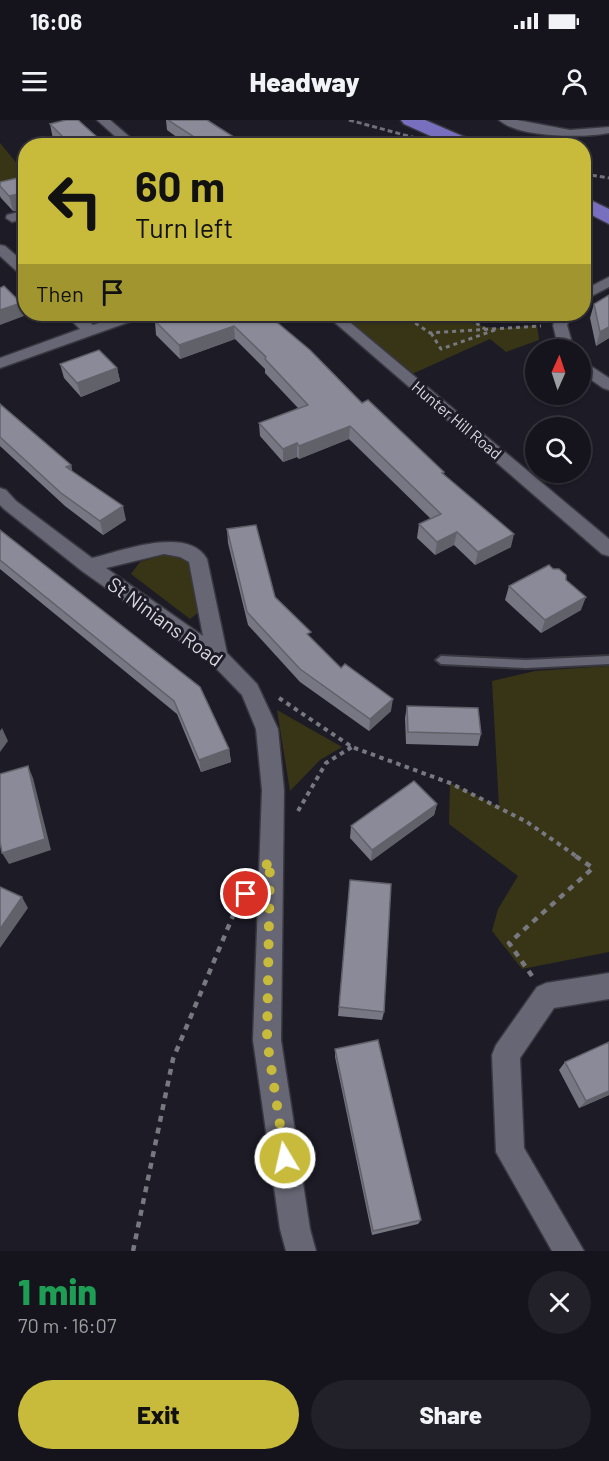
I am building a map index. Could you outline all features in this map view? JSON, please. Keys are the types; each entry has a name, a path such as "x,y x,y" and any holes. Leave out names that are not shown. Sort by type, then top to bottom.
{"main road":[{"path":"410,120 462,138"},
{"path":"435,120 471,138"},
{"path":"591,207 609,218"}],"street":[{"path":"103,120 124,138"},
{"path":"505,120 562,133 609,130"},
{"path":"12,218 18,216"},
{"path":"0,249 18,265"},
{"path":"591,292 609,281"},
{"path":"80,321 90,330"},
{"path":"0,363 117,321"},
{"name":"Hunter Hill Road","path":"340,321 609,549"},
{"path":"563,321 566,339"},
{"path":"591,372 609,385"},
{"name":"St Ninians Road","path":"0,494 10,505 89,566 217,656 250,690 267,729 273,790 267,1040 295,1229 301,1251"},
{"path":"89,566 164,547 185,551 198,559 217,656"},
{"path":"569,1251 510,1152 506,1055 546,996 609,986"}],"lane":[{"path":"441,660 526,664 609,660"}],"path":[{"path":"412,321 430,333 441,349 499,329"},
{"path":"474,321 485,329"},
{"path":"430,333 499,329 550,321"},
{"path":"250,690 274,695 352,747 450,783 526,822 593,868 509,943 546,996"},
{"path":"292,821 326,763 352,747"},
{"path":"133,1251 173,1059 235,911 270,860"}],"shaded area":[{"path":"0,143 18,165 18,182 0,187"},
{"path":"349,321 469,321 495,328 537,325 539,339 525,339 525,345 506,352 490,339 412,374"},
{"path":"170,553 187,559 195,577 200,611 190,619 131,574 140,562"},
{"path":"609,666 609,952 522,969 492,931 498,909 518,876 449,824 450,783 499,807 492,681 535,671"},
{"path":"277,710 342,747 320,760 290,791"}],"building":[{"path":"78,120 98,138 64,138 50,124"},
{"path":"168,120 207,120 235,138 196,138"},
{"path":"18,178 18,194 9,196 0,186 0,182"},
{"path":"4,286 18,300 18,304 0,310 0,288"},
{"path":"609,295 609,327 600,332 594,304"},
{"path":"155,321 275,321 310,350 362,403 368,400 444,472 442,473 514,534 478,552 457,532 437,542 419,524 441,514 350,426 299,446 297,443 283,449 259,423 308,405 265,359 266,357 234,326 179,345"},
{"path":"99,350 117,368 77,383 60,364"},
{"path":"0,404 71,465 66,467 123,506 100,521 61,493 0,437"},
{"path":"256,525 275,597 311,632 307,634 341,668 345,664 393,699 370,719 300,669 247,612 227,529"},
{"path":"0,530 200,687 229,749 199,760 174,701 0,560"},
{"path":"549,565 566,575 566,580 586,597 545,620 509,586"},
{"path":"407,706 478,708 481,734 408,732"},
{"path":"28,766 45,839 2,853 0,774"},
{"path":"414,781 437,804 372,850 351,826"},
{"path":"350,880 391,884 384,1012 339,1007"},
{"path":"0,887 22,897 0,929"},
{"path":"378,1040 421,1220 373,1231 335,1049"},
{"path":"609,1042 609,1091 586,1101 565,1062"}],"railway":[{"path":"349,120 415,138"},
{"path":"591,175 609,178"}],"route":[{"path":"246,894 270,860 267,1040 285,1158"}]}
